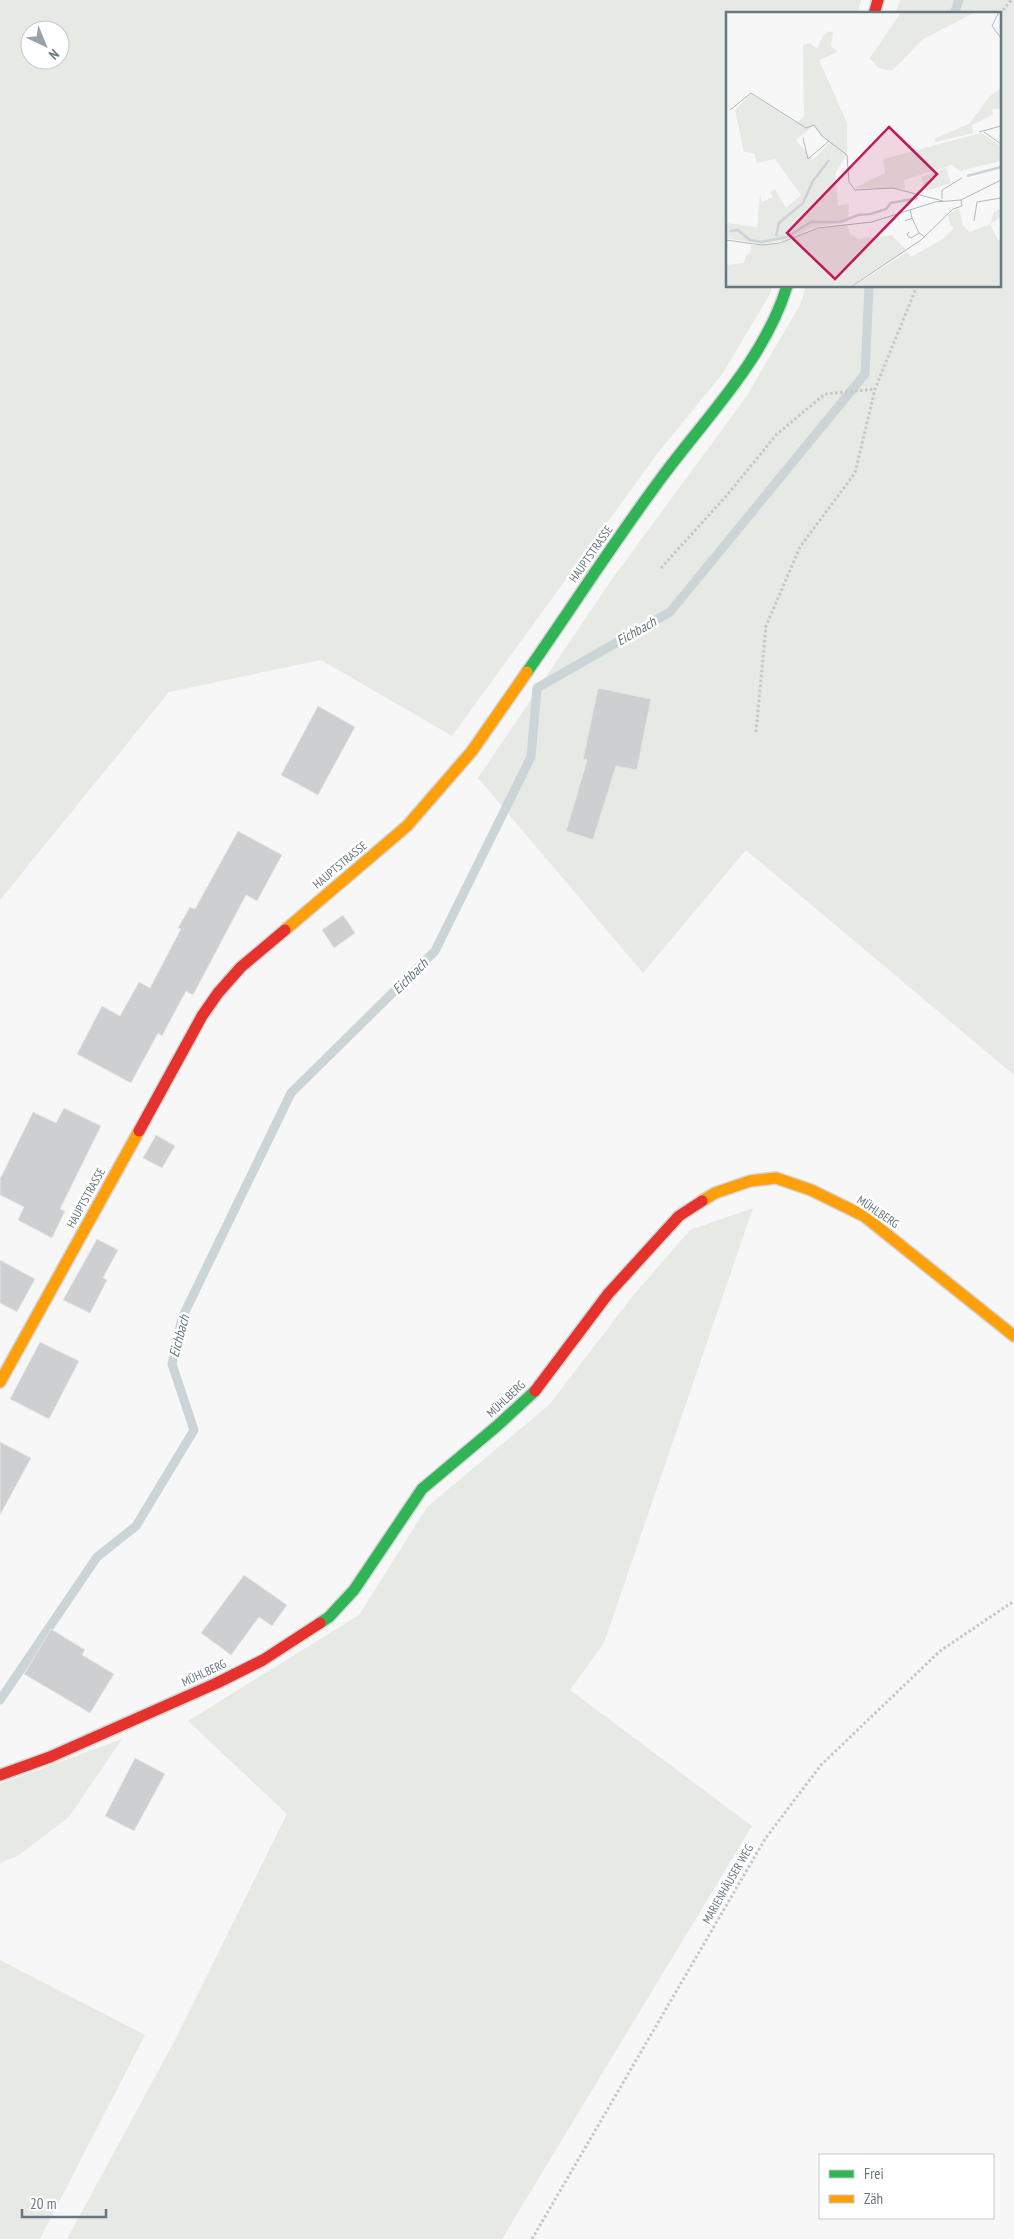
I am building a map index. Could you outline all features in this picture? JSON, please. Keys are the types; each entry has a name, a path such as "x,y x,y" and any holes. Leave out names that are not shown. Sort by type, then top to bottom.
{"main road":[{"name":"HAUPTSTRASSE","path":"0,1382 202,1016 218,993 241,967 407,826 472,751 665,473 732,388 762,342 782,302 786,288"},
{"name":"MÜHLBERG","path":"0,1775 50,1757 217,1683 263,1660 329,1617 354,1590 422,1489 497,1426 540,1386 608,1294 680,1216 715,1193 750,1181 776,1178 811,1190 864,1216 1014,1336"}],"path":[{"path":"1002,12 1011,0"},
{"path":"756,732 766,626 800,547 855,472 874,389 916,288"},
{"path":"661,568 728,494 776,435 827,394 874,389"},
{"name":"MARIENHÄUSER WEG","path":"532,2239 755,1856 776,1824 821,1765 940,1650 1014,1601"}],"shaded area":[{"path":"0,0 861,0 858,12 726,12 726,288 772,288 770,294 723,373 657,454 452,736 321,660 169,692 0,900"},
{"path":"900,0 1014,0 1014,1075 746,850 643,973 478,778 610,582 746,397 800,305 805,288 1002,288 1002,12 896,12"},
{"path":"753,1208 604,1643 570,1690 752,1826 502,2239 67,2239 175,2040 287,1814 188,1721 359,1615 427,1507 549,1405 632,1297 690,1230"},
{"path":"122,1739 69,1817 19,1855 0,1863 0,1784"},
{"path":"0,1960 145,2035 40,2239 0,2239"}],"building":[{"path":"598,688 651,699 637,770 616,766 593,840 566,831 587,760 583,759"},
{"path":"318,706 355,727 318,795 281,775"},
{"path":"238,831 282,855 257,901 246,895 193,995 186,991 162,1036 158,1033 131,1083 77,1054 102,1006 120,1016 139,982 150,988 181,929 178,928 190,907 195,909"},
{"path":"343,915 355,933 334,948 322,930"},
{"path":"64,1108 101,1126 60,1209 65,1211 52,1238 18,1220 24,1207 0,1195 0,1179 33,1112 56,1123"},
{"path":"156,1135 175,1146 162,1168 143,1158"},
{"path":"97,1239 118,1250 103,1278 107,1280 90,1313 63,1300"},
{"path":"0,1260 35,1279 17,1312 0,1303"},
{"path":"40,1342 79,1361 49,1419 10,1399"},
{"path":"0,1442 31,1458 0,1515"},
{"path":"244,1575 287,1605 272,1626 259,1617 231,1655 201,1633"},
{"path":"51,1629 85,1650 82,1655 114,1674 90,1713 24,1674"},
{"path":"135,1758 165,1774 134,1831 105,1816"}],"waterway":[{"name":"Eichbach","path":"955,12 959,0"},
{"name":"Eichbach","path":"0,1700 97,1557 136,1526 194,1430 172,1364 182,1318 291,1093 435,951 531,757 537,688 670,612 865,374 869,288"}],"traffic: fast":[{"path":"527,672 647,497 751,361 765,337 786,288"},
{"path":"320,1623 329,1617 354,1590 422,1489 497,1426 535,1391"}],"traffic: slow":[{"path":"285,930 407,826 472,751 527,672"},
{"path":"0,1382 139,1131"},
{"path":"702,1201 715,1193 750,1181 776,1178 811,1190 864,1216 1014,1336"}],"traffic: jam":[{"path":"875,12 878,0"},
{"path":"139,1131 202,1016 218,993 241,967 285,930"},
{"path":"535,1391 608,1294 679,1216 702,1201"},
{"path":"0,1775 50,1757 217,1683 263,1660 320,1623"}]}
